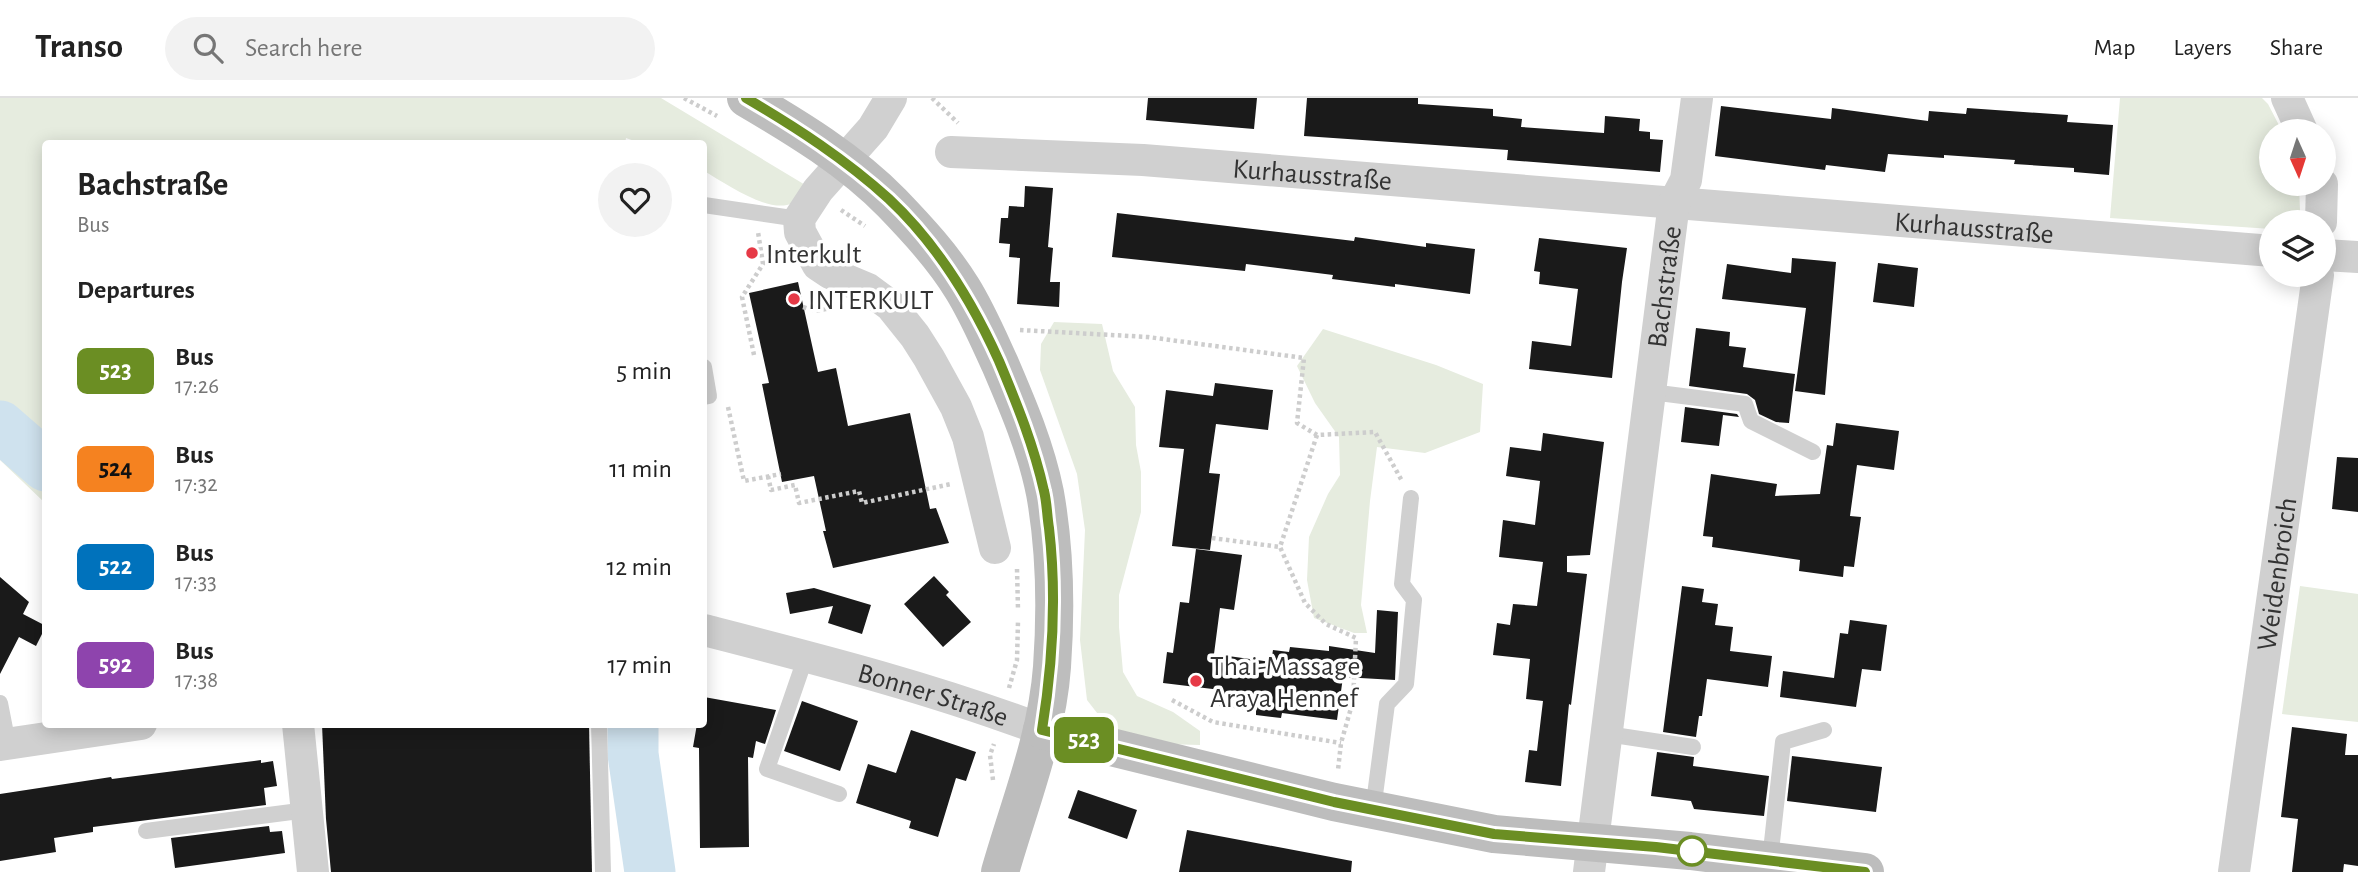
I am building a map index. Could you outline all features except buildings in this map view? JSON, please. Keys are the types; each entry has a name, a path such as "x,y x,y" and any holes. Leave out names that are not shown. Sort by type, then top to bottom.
{"main road":[{"path":"733,108 799,129 890,201 929,244 962,288 984,328 1024,418 1045,493 1054,603 1052,669 1042,730 1000,872"},
{"name":"Bonner Straße","path":"1042,730 1334,802 1494,834 1590,858 1656,847 1770,860 1825,870 1865,872"}],"street":[{"path":"891,98 873,128 818,190 799,219 800,232 818,265 868,289 891,306 915,336 956,407 1006,555"},
{"path":"1674,203 1686,180 1697,98"},
{"path":"2287,98 2297,119"},
{"name":"Kurhausstraße","path":"951,152 1143,160 2259,250"},
{"name":"Bachstraße","path":"1590,858 1674,203"},
{"path":"2336,256 2358,257"},
{"name":"Weidenbroich","path":"2234,872 2316,287"},
{"name":"Bonner Straße","path":"707,630 1002,714 1042,730"},
{"path":"4,745 115,728"},
{"path":"298,728 313,872"}],"lane":[{"path":"707,205 799,219"},
{"path":"1651,392 1745,404 1751,421 1813,452"},
{"path":"1373,810 1387,705 1406,684 1414,600 1402,584 1411,498"},
{"path":"806,656 767,769 839,794"},
{"path":"0,703 4,745"},
{"path":"599,728 603,872"},
{"path":"1770,860 1783,742 1824,730"},
{"path":"1606,734 1693,747"},
{"path":"146,831 307,810"}],"path":[{"path":"684,98 733,108"},
{"path":"818,190 847,215 872,231"},
{"path":"754,355 742,297 763,264 758,237 761,214"},
{"path":"984,328 1148,337 1304,358 1297,423 1317,435 1375,432 1411,498"},
{"path":"727,403 744,481 781,474"},
{"path":"1317,435 1280,547 1306,603 1326,624 1356,638 1353,701 1341,743 1334,802"},
{"path":"768,476 771,490 795,485 799,503 859,491 862,503 979,478"},
{"path":"1212,538 1280,547"},
{"path":"993,788 990,755 1017,660 1006,555"},
{"path":"1172,700 1213,722 1341,743"}],"shaded area":[{"path":"0,98 661,98 807,186 794,202 787,205 756,200 707,173 707,140 42,140 42,500 0,460"},
{"path":"2120,98 2262,98 2268,104 2276,119 2259,119 2259,196 2299,196 2300,210 2259,210 2259,228 2110,218"},
{"path":"1054,322 1102,324 1113,371 1135,407 1136,445 1141,472 1141,512 1119,595 1123,672 1137,696 1173,712 1200,731 1200,745 1162,744 1108,727 1087,700 1080,640 1085,530 1077,474 1040,370 1041,344"},
{"path":"1323,329 1436,365 1483,384 1480,432 1425,453 1377,447 1361,605 1367,633 1354,633 1314,618 1307,580 1309,537 1328,494 1340,475 1339,437 1315,403 1297,366"},
{"path":"2300,586 2358,594 2358,722 2282,714"}],"waterway":[{"path":"0,426 42,463"},
{"path":"633,728 633,754 650,872"}],"bus line":[{"name":"523","path":"746,98 799,129 890,201 929,244 962,288 984,328 1024,418 1045,493 1054,603 1052,669 1042,730 1334,802 1494,834 1656,847 1865,872"}],"place":[{"name":"Interkult","path":"752,253"},
{"name":"INTERKULT","path":"794,299"},
{"name":"Thai-Massage Araya Hennef","path":"1196,681"}]}
